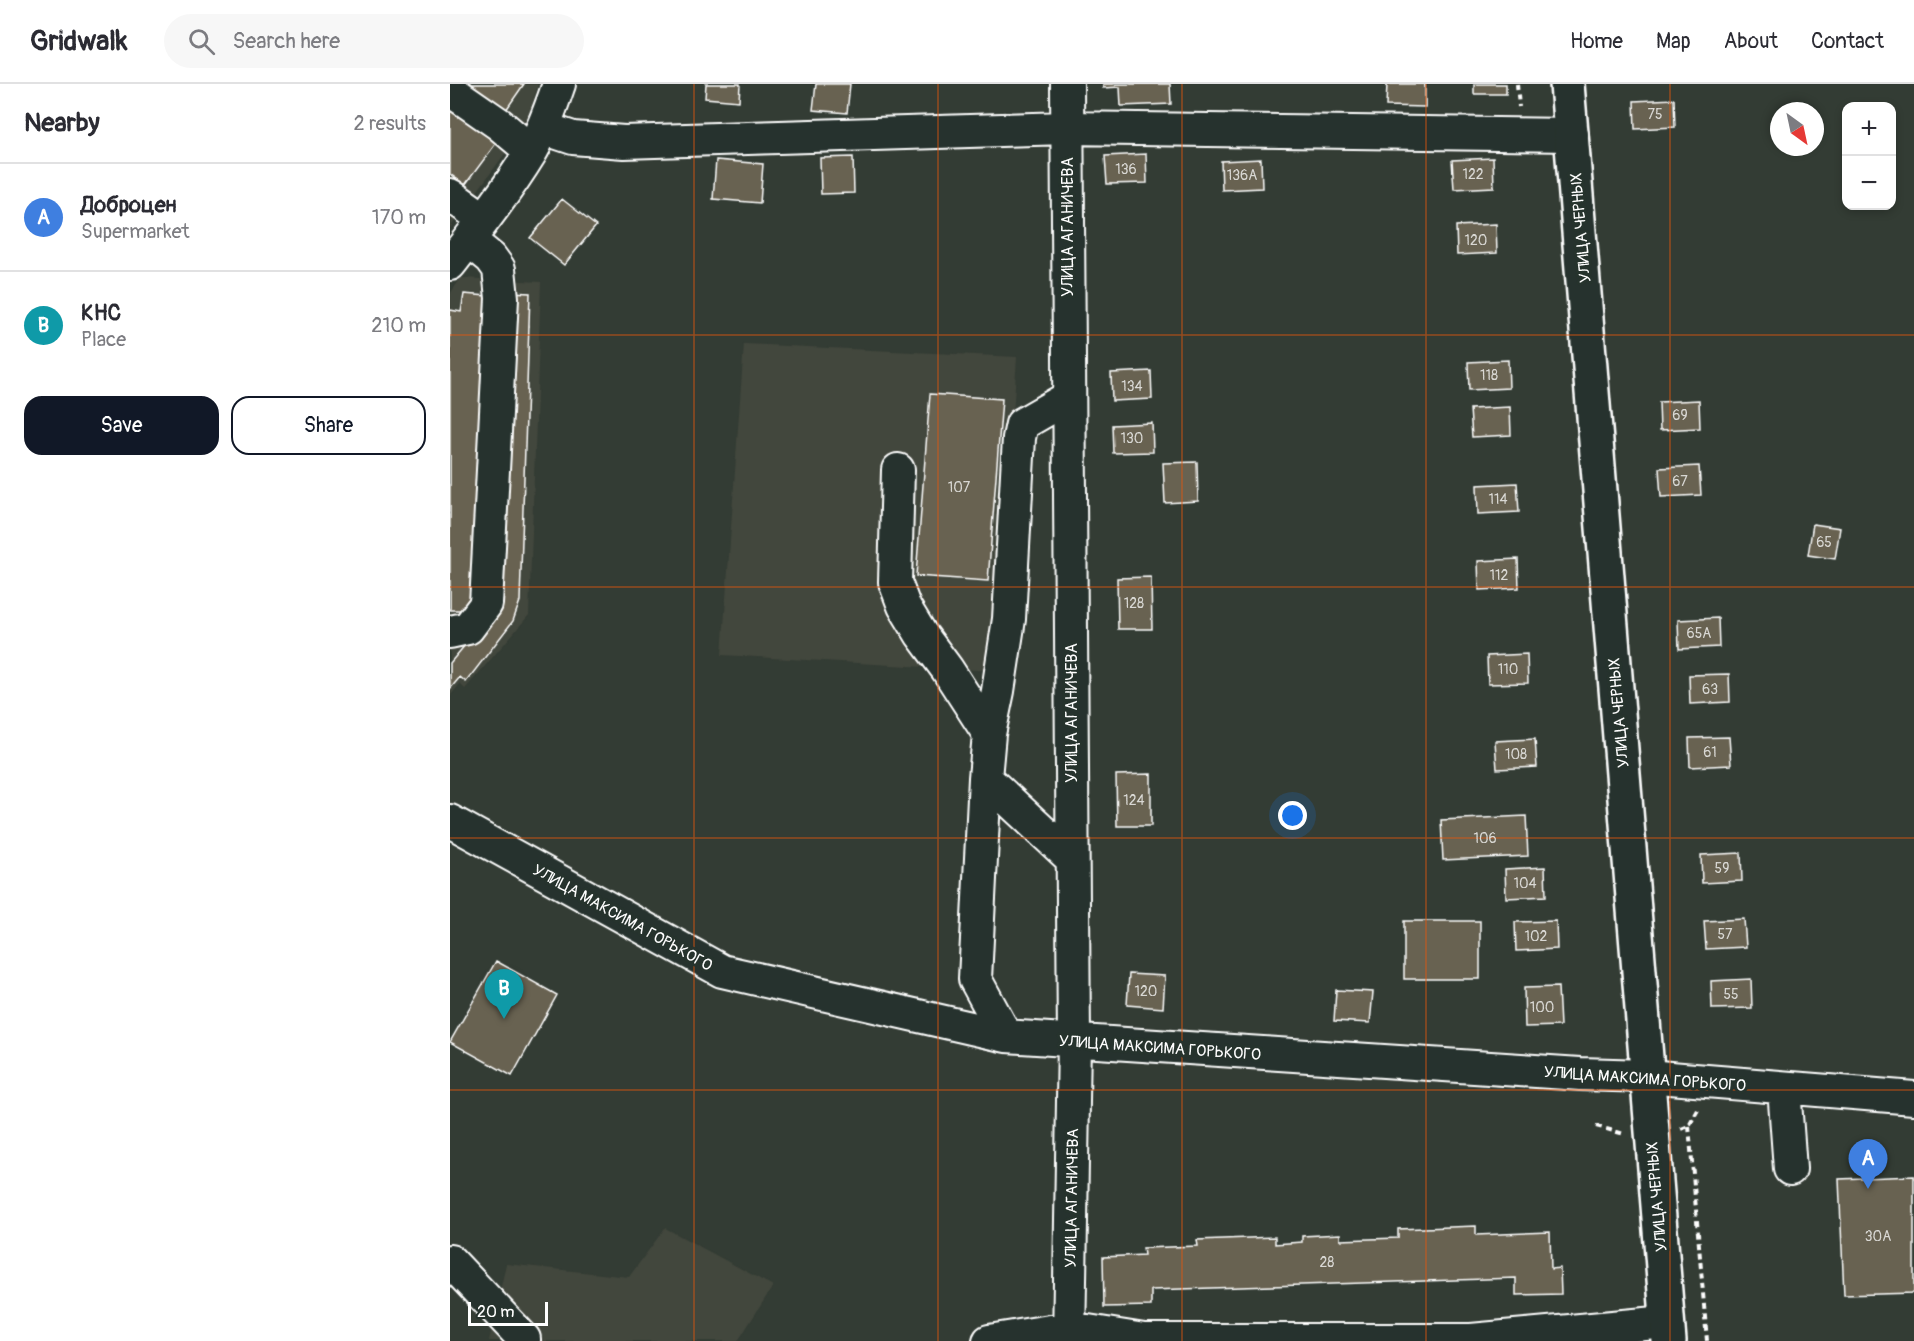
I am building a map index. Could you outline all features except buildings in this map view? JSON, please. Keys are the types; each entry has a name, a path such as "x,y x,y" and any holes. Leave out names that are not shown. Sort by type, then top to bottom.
{"main road":[{"name":"УЛИЦА ЧЕРНЫХ","path":"1567,84 1668,1331"}],"street":[{"path":"450,264 477,230 537,140 559,84"},
{"name":"УЛИЦА АГАНИЧЕВА","path":"1067,84 1074,1041 1069,1335"},
{"path":"450,90 499,124 537,140 573,138 624,142 1067,128 1572,135"},
{"path":"450,195 477,230 499,269 502,298 486,604 468,628 450,632"},
{"path":"1006,1036 975,979 985,778 989,734 1009,619 1018,438 1022,424 1069,397"},
{"path":"898,470 895,582 904,606 921,634 947,669 989,734"},
{"path":"985,778 1071,858"},
{"name":"УЛИЦА МАКСИМА ГОРЬКОГО","path":"450,821 722,971 1006,1036 1580,1074 1646,1076 1914,1098"},
{"path":"1784,1088 1790,1169"},
{"path":"450,1261 524,1341"},
{"path":"988,1341 1069,1335 1144,1340 1471,1340 1668,1331"}],"path":[{"path":"1707,1341 1689,1126 1699,1107 1710,1108"},
{"path":"1596,1126 1631,1136 1668,1134 1689,1126"}],"shaded area":[{"path":"450,84 538,84 526,125 450,228"},
{"path":"461,278 541,282 529,615 465,689 460,684 450,696 450,294"},
{"path":"744,344 1017,357 995,671 722,655"},
{"path":"665,1228 773,1286 738,1341 489,1341 506,1264 629,1277"}],"place":[{"name":"КНС","path":"504,1019"},
{"name":"Доброцен","path":"1868,1189"}]}
